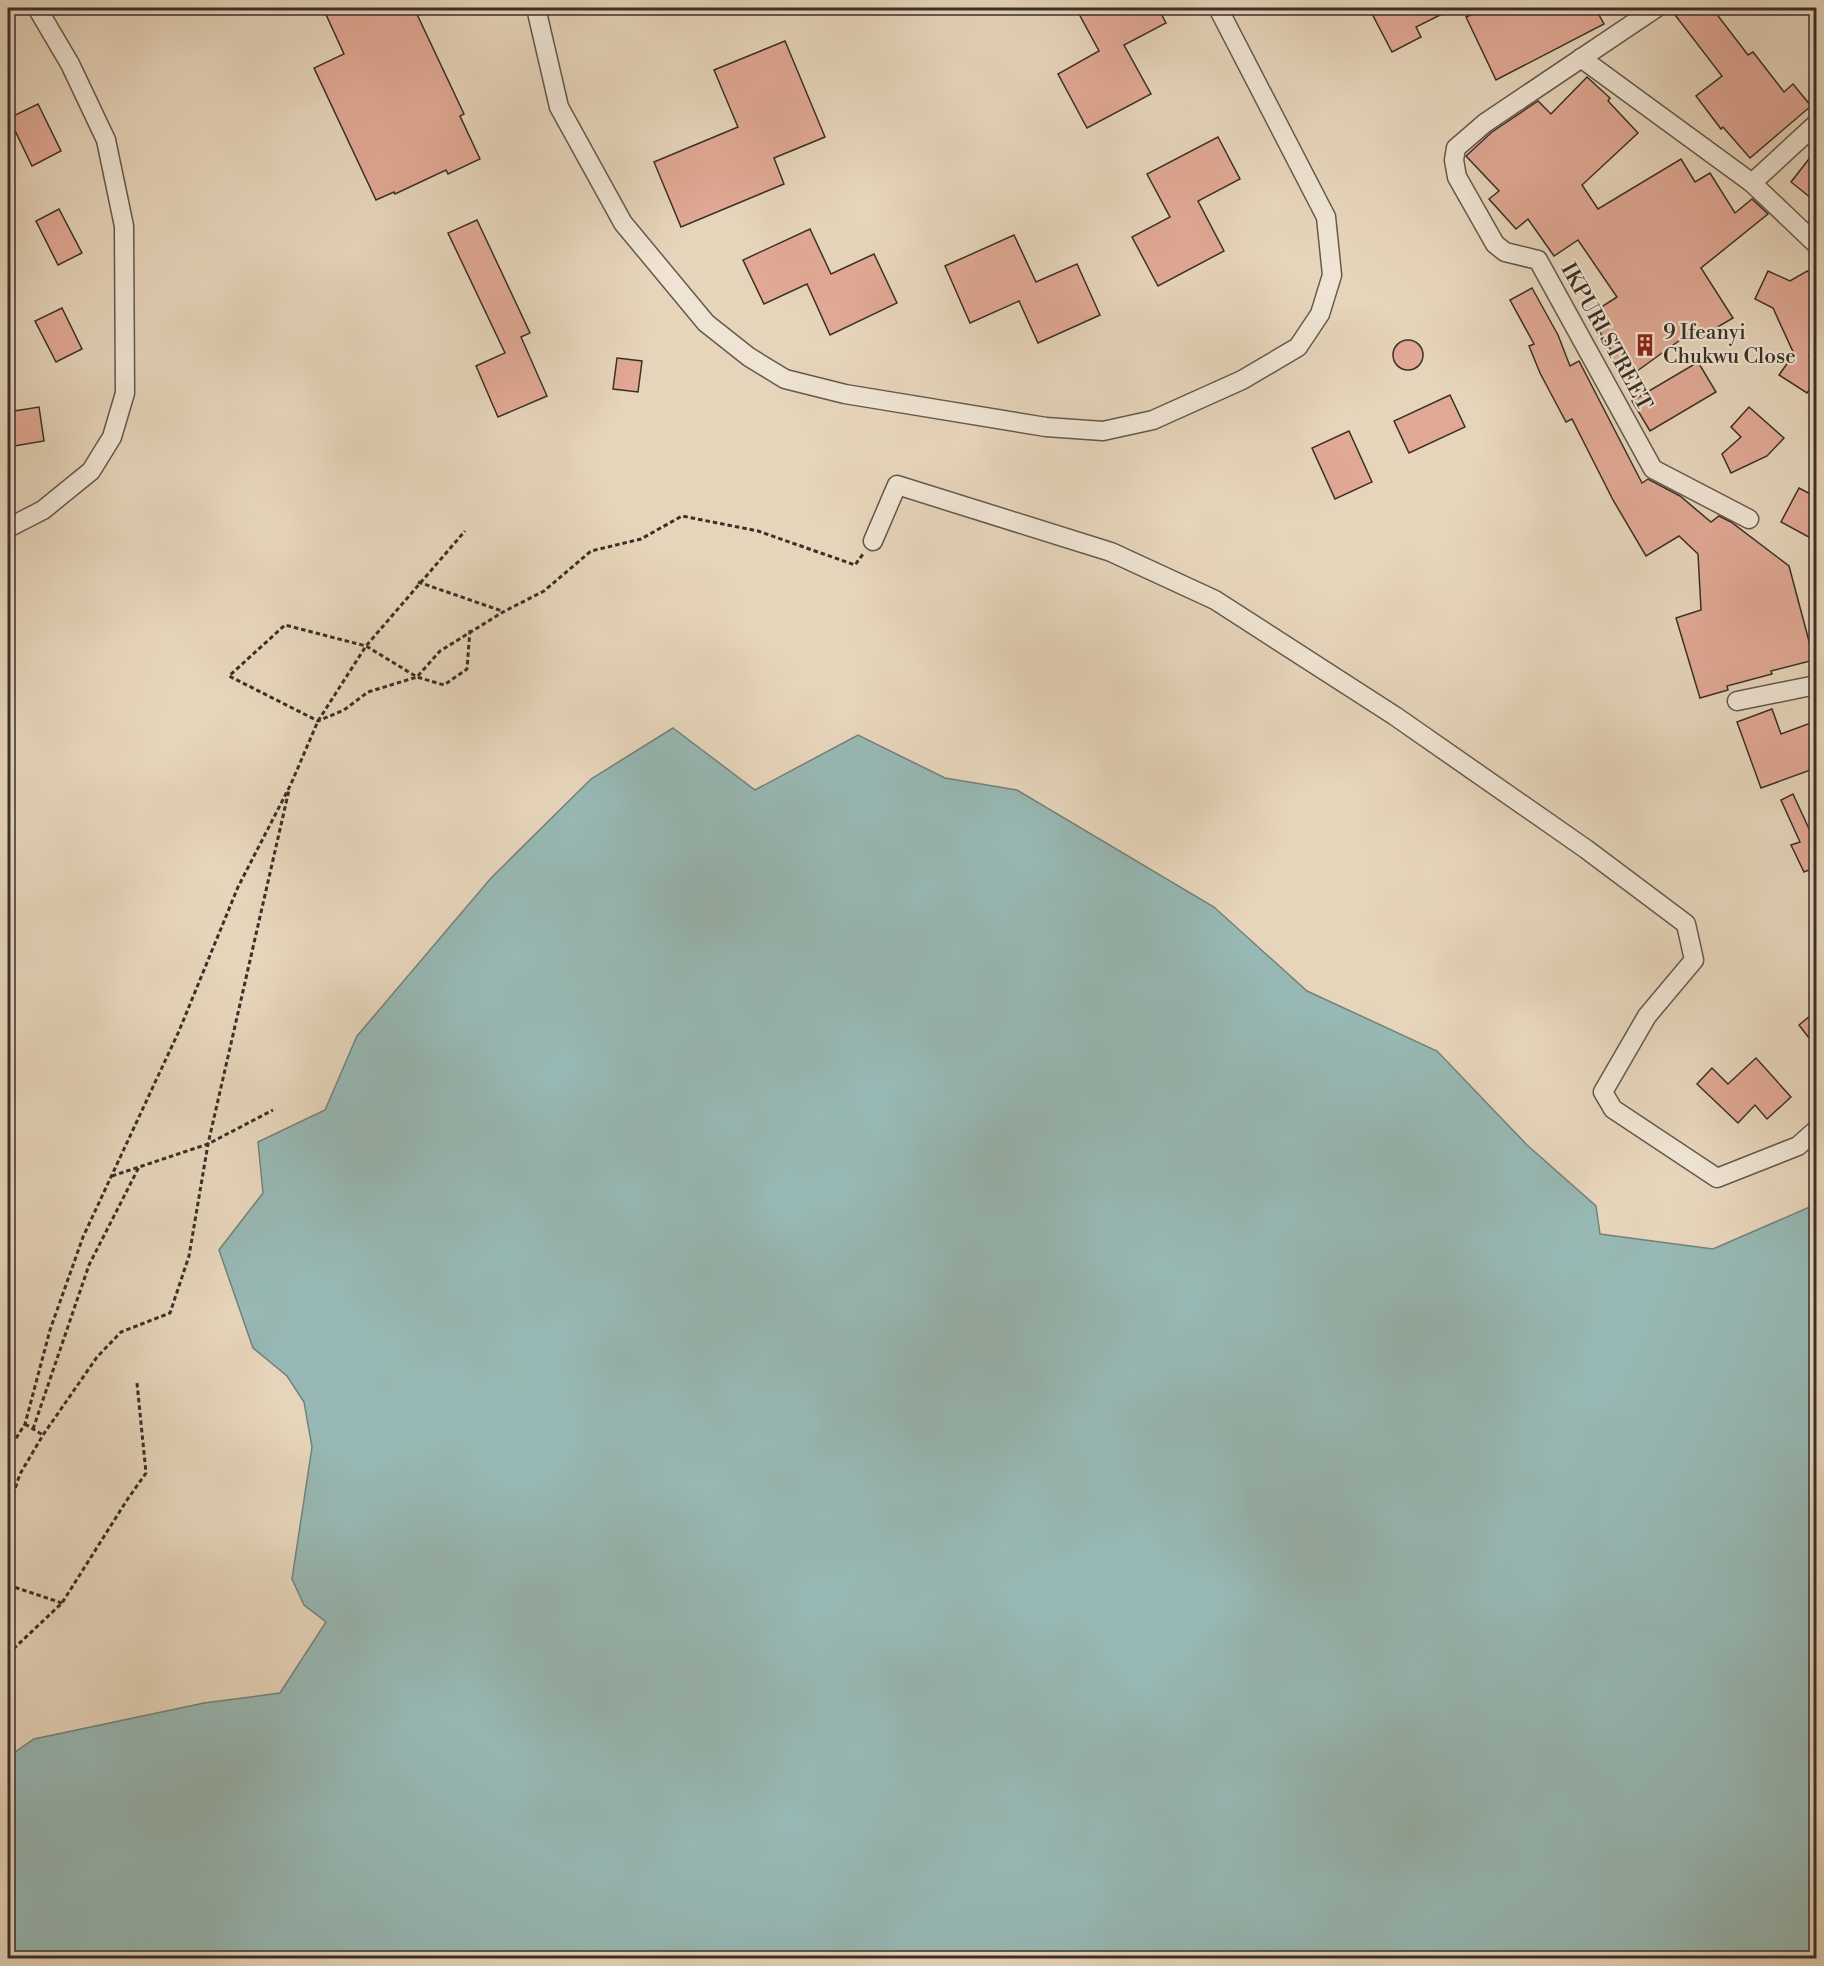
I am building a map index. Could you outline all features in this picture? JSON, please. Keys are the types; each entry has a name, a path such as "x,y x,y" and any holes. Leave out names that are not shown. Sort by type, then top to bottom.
{"street":[{"path":"8,528 43,510 91,471 112,437 124,393 124,226 106,140 70,64 37,8"},
{"path":"536,8 559,107 623,223 706,323 748,357 785,379 845,394 1046,427 1103,431 1153,420 1242,380 1298,347 1320,314 1332,275 1326,217 1218,8"},
{"name":"IKPURI STREET","path":"1656,8 1485,123 1456,148 1454,160 1457,177 1495,244 1505,252 1538,260 1653,469 1749,519"},
{"path":"1581,58 1752,183 1816,244"},
{"path":"1752,183 1816,124"},
{"path":"873,541 897,485 1111,552 1215,600 1395,716 1586,849 1686,924 1694,960 1647,1016 1603,1092 1613,1109 1718,1178 1798,1146 1816,1130"},
{"path":"1737,700 1816,685"}],"path":[{"path":"470,630 467,669 444,685 417,677 366,646 285,625 229,676 318,721 344,710 368,692 417,677 440,651 470,630 544,591 591,551 641,539 682,516 758,531 855,565 873,541"},
{"path":"8,1451 26,1424 53,1320 83,1237 179,1031 238,887 291,784 318,721 366,646 418,582 465,531"},
{"path":"418,582 503,612"},
{"path":"8,1509 20,1474 42,1435 96,1357 121,1332 170,1313 189,1256 208,1144 291,784"},
{"path":"112,1176 208,1144 273,1110"},
{"path":"33,1429 89,1265 139,1167"},
{"path":"8,1654 62,1603 146,1473 137,1383"},
{"path":"26,1424 42,1435"},
{"path":"8,1586 62,1603"}],"water":[{"path":"673,728 755,790 858,735 945,778 1017,790 1214,907 1307,991 1437,1051 1527,1145 1596,1206 1600,1234 1713,1249 1812,1206 1816,1191 1816,1958 8,1958 8,1757 34,1739 204,1703 280,1693 326,1622 304,1605 292,1579 312,1447 304,1402 287,1376 253,1348 219,1250 263,1193 258,1142 325,1110 357,1036 491,878 591,779"}],"building":[{"path":"323,8 414,8 464,114 460,116 480,159 448,174 446,170 395,194 394,192 376,200 314,68 344,54"},
{"path":"1086,8 1158,8 1166,23 1124,45 1151,94 1087,128 1058,74 1099,51 1078,12"},
{"path":"1369,8 1454,8 1416,27 1421,37 1392,52"},
{"path":"1487,8 1595,8 1604,24 1496,80 1466,17"},
{"path":"1684,8 1712,8 1748,55 1753,52 1784,92 1793,84 1811,106 1750,158 1723,127 1721,129 1696,96 1722,76 1675,15"},
{"path":"785,41 825,137 774,158 784,184 681,227 654,162 738,127 714,70"},
{"path":"1587,77 1610,98 1608,101 1638,133 1582,185 1598,209 1681,159 1695,182 1710,173 1735,213 1752,199 1768,214 1701,268 1733,318 1699,338 1694,330 1626,379 1607,353 1611,350 1589,315 1617,297 1578,240 1554,256 1528,219 1516,229 1489,199 1499,191 1466,156 1492,132 1538,101 1551,114"},
{"path":"38,104 61,151 32,166 9,118"},
{"path":"1218,137 1240,179 1198,201 1224,251 1158,286 1132,237 1170,217 1147,174"},
{"path":"1816,150 1816,202 1791,182"},
{"path":"59,209 82,253 58,265 36,221"},
{"path":"477,220 530,333 521,337 547,396 498,417 476,366 505,353 448,233"},
{"path":"810,229 831,274 874,254 897,303 830,335 807,284 764,304 743,260"},
{"path":"1014,235 1036,282 1077,264 1100,315 1038,343 1019,301 970,323 945,266"},
{"path":"1768,271 1790,281 1807,271 1816,276 1816,342 1809,356 1816,361 1816,381 1807,393 1779,375 1794,354 1773,308 1755,299"},
{"path":"1532,288 1558,335 1570,366 1579,361 1642,483 1648,479 1680,496 1711,522 1719,516 1731,522 1789,566 1814,660 1771,671 1772,674 1727,686 1728,690 1700,698 1676,618 1701,610 1698,554 1679,536 1646,556 1613,500 1572,419 1566,422 1540,373 1529,346 1534,344 1510,300"},
{"path":"62,308 82,349 56,362 35,321"},
{"path":"1408,340 1419,344 1423,355 1419,366 1408,370 1397,366 1393,355 1397,344"},
{"path":"617,358 642,361 638,392 613,389"},
{"path":"1698,362 1716,392 1650,431 1632,401"},
{"path":"1450,395 1465,427 1409,453 1394,421"},
{"path":"39,407 44,441 8,447 8,412"},
{"path":"1749,407 1784,438 1767,456 1731,473 1722,454 1741,437 1731,427"},
{"path":"1349,431 1372,482 1335,499 1312,448"},
{"path":"1799,488 1816,497 1816,541 1781,522"},
{"path":"1772,709 1781,734 1816,721 1816,768 1761,788 1737,722"},
{"path":"1793,794 1816,844 1816,867 1804,872 1791,845 1800,842 1781,800"},
{"path":"1816,1011 1816,1047 1799,1025"},
{"path":"1756,1058 1791,1097 1767,1119 1755,1105 1738,1123 1697,1084 1712,1068 1728,1084"}],"place":[{"name":"9 Ifeanyi Chukwu Close","path":"1645,345"}]}
